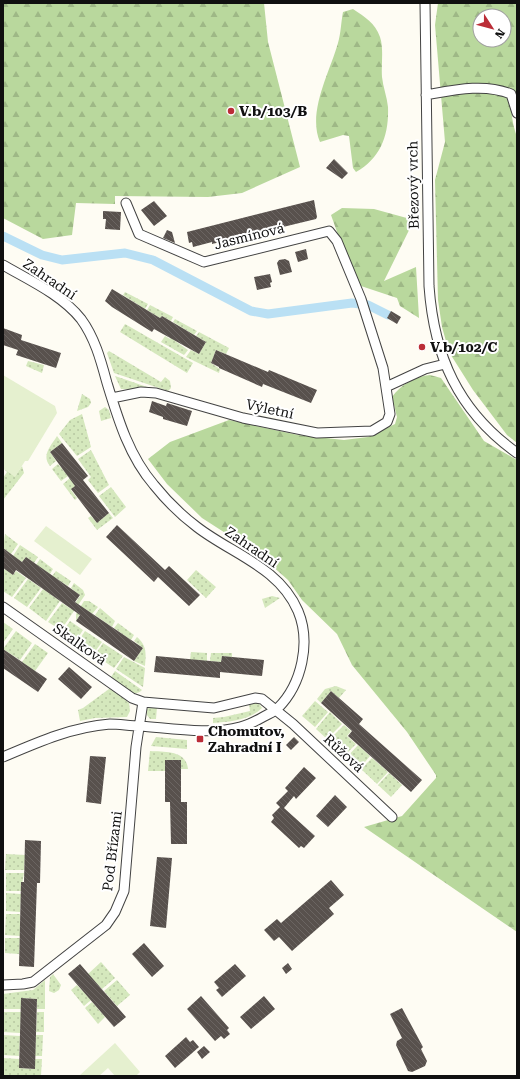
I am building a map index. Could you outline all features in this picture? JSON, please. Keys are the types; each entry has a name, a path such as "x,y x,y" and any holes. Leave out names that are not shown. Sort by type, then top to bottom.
{"street":[{"name":"Březový vrch","path":"425,3 429,286 434,328 445,364 468,406 494,435 517,453"},
{"path":"426,95 462,88 501,90 511,94 517,113"},
{"name":"Jasmínová","path":"126,203 139,234 204,262 329,231 336,241 361,299"},
{"name":"Zahradní","path":"3,265 60,300 81,320 97,350 128,444 153,483 175,508 197,527 267,571 279,583 298,611 304,638 304,652 299,671 292,688 276,710 238,728 192,730 112,724 77,729 42,740 3,757"},
{"name":"Výletní","path":"112,398 141,392 156,393 243,418 317,433 372,431 387,422 390,414 383,368 361,299"},
{"path":"386,387 425,369 445,364"},
{"name":"Skalková","path":"3,607 132,698 142,702 214,708 259,698 276,710"},
{"path":"140,726 142,702"},
{"name":"Růžová","path":"276,710 392,817"},
{"name":"Pod Břízami","path":"3,985 33,982 106,925 115,912 124,891 136,747 140,726"}],"green space":[{"path":"3,3 264,3 268,42 300,167 242,193 208,197 115,196 115,204 76,203 72,235 43,239 3,218"},
{"path":"438,3 517,3 517,92 512,102 512,120 517,137 517,443 507,435 473,390 449,352 442,327 438,300 435,180 445,142 435,25"},
{"path":"353,9 372,24 380,37 382,52 382,77 388,107 387,127 382,145 372,160 356,172 353,168 349,136 343,135 320,142 316,118 321,92 339,39 343,12"},
{"path":"342,208 374,209 414,220 384,281 416,267 419,318 400,306 397,298 358,285 331,215"},
{"path":"125,292 148,304 145,309 123,295"},
{"path":"150,305 173,317 171,321 162,316 160,318 147,310"},
{"path":"175,319 197,331 194,335 173,322"},
{"path":"125,324 193,363 187,373 120,332"},
{"path":"199,332 229,348 226,354 216,350 211,363 220,369 219,373 186,357 191,350 199,354 206,342 196,336"},
{"path":"165,336 170,339 171,338 188,350 184,355 161,342"},
{"path":"109,351 161,382 165,377 170,381 171,388 168,391 114,373 107,353"},
{"path":"28,361 44,365 42,373 26,366"},
{"path":"3,375 55,406 57,413 28,461 25,461 15,477 3,468"},
{"path":"430,375 441,378 484,441 517,460 517,932 364,827 402,816 436,778 436,775 407,732 352,665 337,634 302,600 288,580 261,556 202,518 167,484 148,459 170,442 229,420 298,435 344,440 368,437 395,424 397,417 392,397 399,389 414,379"},
{"path":"115,376 153,389 121,389"},
{"path":"82,394 90,399 91,403 88,407 77,411"},
{"path":"105,407 109,410 111,418 101,421 99,411"},
{"path":"82,414 91,447 77,456 59,434 70,420"},
{"path":"57,436 62,443 50,452 56,461 50,466 46,458 50,447"},
{"path":"91,450 109,485 98,493 88,480 91,477 78,459"},
{"path":"58,464 68,476 61,481 52,469"},
{"path":"22,466 24,473 3,500 3,478 7,472 3,468 15,476"},
{"path":"70,478 75,486 71,490 77,498 75,500 63,484"},
{"path":"111,487 126,507 115,517 99,496"},
{"path":"109,513 113,518 97,530 88,518 91,516 97,523"},
{"path":"46,526 92,559 80,575 34,541"},
{"path":"5,534 18,544 11,554 3,548"},
{"path":"20,545 38,557 34,563 26,557 22,562 13,556"},
{"path":"40,559 53,569 50,574 36,565"},
{"path":"5,569 13,575 16,571 26,578 12,597 3,591 3,572"},
{"path":"196,570 216,587 206,598 187,580"},
{"path":"56,571 71,581 68,586 52,576"},
{"path":"28,579 41,588 27,607 14,598"},
{"path":"74,583 83,590 85,595 61,630 48,622 62,603 71,609 80,596 71,588"},
{"path":"43,589 60,601 46,621 29,608"},
{"path":"272,596 280,598 265,608 262,599"},
{"path":"84,601 89,601 98,607 92,614 84,608 76,621 76,614"},
{"path":"100,608 115,621 112,627 95,615"},
{"path":"70,621 83,630 76,641 63,631"},
{"path":"3,622 13,629 3,643"},
{"path":"118,623 134,635 131,640 114,628"},
{"path":"16,631 32,643 20,660 3,649"},
{"path":"85,631 102,642 94,653 78,642"},
{"path":"137,637 143,644 145,650 145,666 134,661 143,648 134,641"},
{"path":"103,643 123,656 114,668 95,655"},
{"path":"35,644 48,653 35,671 22,662"},
{"path":"191,652 207,653 207,661 190,660"},
{"path":"211,653 232,653 232,657 222,656 221,662 210,661"},
{"path":"124,657 145,668 143,687 116,669"},
{"path":"115,671 142,690 138,693 134,693 126,690 111,677"},
{"path":"336,686 346,690 339,698 331,691 321,703 317,699 325,689"},
{"path":"112,688 129,703 130,711 127,717 95,718 80,721 78,710"},
{"path":"315,701 328,712 315,727 302,716"},
{"path":"258,702 262,708 252,715 232,721 213,723 213,718 250,711 249,704"},
{"path":"149,707 157,707 156,719 150,719 147,715 146,711"},
{"path":"330,712 342,724 327,739 316,729"},
{"path":"344,725 351,731 347,736 356,744 345,755 329,740"},
{"path":"156,737 187,740 187,749 151,746"},
{"path":"358,745 370,756 360,768 347,757"},
{"path":"150,751 168,752 179,755 183,758 188,769 181,769 181,760 165,760 165,771 148,771"},
{"path":"372,758 388,772 377,784 361,769"},
{"path":"389,773 402,785 391,797 378,785"},
{"path":"6,854 25,855 24,870 5,870"},
{"path":"6,873 24,873 21,891 6,891"},
{"path":"6,893 21,894 20,912 6,911"},
{"path":"6,914 20,914 20,936 5,935"},
{"path":"5,938 20,938 19,954 5,953"},
{"path":"101,962 115,978 102,989 88,974"},
{"path":"53,974 61,985 59,990 54,993 49,991 50,977"},
{"path":"45,980 45,1009 37,1009 37,999 21,998 21,1009 3,1009 3,994 33,990"},
{"path":"117,980 130,995 117,1006 104,991"},
{"path":"77,985 91,1000 84,1006 71,990"},
{"path":"92,1002 105,1017 98,1024 85,1008"},
{"path":"3,1012 21,1012 20,1033 3,1032"},
{"path":"37,1012 44,1012 44,1032 36,1032"},
{"path":"3,1035 20,1036 19,1056 3,1055"},
{"path":"36,1035 43,1035 42,1056 35,1056"},
{"path":"115,1043 140,1072 136,1076 115,1076 108,1068 99,1076 79,1076"},
{"path":"3,1058 19,1059 19,1068 35,1069 35,1059 42,1059 41,1075 3,1076"}],"building":[{"path":"334,159 348,173 342,179 326,168"},
{"path":"314,200 317,217 316,219 212,244 212,242 193,247 192,242 189,243 187,232"},
{"path":"154,201 167,216 154,226 141,210"},
{"path":"103,211 121,212 120,230 105,229 106,219 103,219"},
{"path":"167,230 172,232 175,243 163,238"},
{"path":"306,249 308,259 298,262 295,252"},
{"path":"285,259 289,261 292,272 280,275 277,263 279,260"},
{"path":"270,274 272,282 270,283 271,287 257,290 254,277"},
{"path":"112,289 160,318 162,316 206,342 199,354 154,329 152,332 112,307 105,301"},
{"path":"391,311 401,317 397,324 387,318"},
{"path":"3,328 22,335 21,340 61,353 56,368 16,355 18,350 3,345"},
{"path":"216,350 268,372 269,370 317,390 311,403 263,384 262,387 219,368 211,363"},
{"path":"152,401 166,406 167,403 192,411 187,426 163,419 163,417 149,412"},
{"path":"62,443 88,476 83,480 109,513 97,523 71,489 75,486 50,452"},
{"path":"117,525 165,570 169,566 200,595 189,606 158,577 154,582 106,537"},
{"path":"3,548 22,562 26,557 80,595 75,602 143,648 134,661 76,621 80,615 16,570 13,575 3,568"},
{"path":"3,649 47,679 38,692 3,668"},
{"path":"156,656 221,662 222,656 264,660 262,676 220,672 220,678 154,672"},
{"path":"69,667 92,687 81,699 58,679"},
{"path":"331,691 363,719 359,724 422,780 411,792 348,736 352,731 321,703"},
{"path":"294,737 299,742 291,750 286,745"},
{"path":"90,756 106,757 101,804 86,802"},
{"path":"165,760 181,760 181,802 187,802 187,844 171,844 170,802 165,802"},
{"path":"304,767 316,778 296,799 294,796 284,808 315,836 304,848 301,846 299,848 271,822 274,818 272,815 280,807 276,803 288,791 285,788"},
{"path":"335,795 347,807 328,827 316,816"},
{"path":"25,840 41,841 40,883 37,883 34,967 19,966 21,882 24,882"},
{"path":"157,857 172,858 166,928 150,926"},
{"path":"331,880 344,895 329,908 334,914 292,951 279,937 274,941 264,930 277,919 281,923"},
{"path":"144,943 164,966 152,977 132,954"},
{"path":"288,963 292,969 286,974 282,968"},
{"path":"80,964 126,1017 114,1027 68,974"},
{"path":"235,964 246,976 222,997 216,990 219,988 214,982"},
{"path":"201,996 229,1028 227,1030 230,1034 224,1039 221,1036 215,1041 187,1009"},
{"path":"264,996 275,1009 251,1029 240,1017"},
{"path":"21,998 37,999 35,1069 19,1068"},
{"path":"402,1008 423,1047 421,1049 427,1061 425,1066 412,1072 408,1071 396,1045 397,1041 402,1038 390,1014"},
{"path":"186,1037 190,1042 193,1040 199,1047 175,1068 165,1056"},
{"path":"204,1046 210,1052 202,1059 197,1052"}],"waterway":[{"path":"3,236 42,255 62,260 125,253 153,260 251,311 268,314 352,303 368,305 388,315"}],"place":[{"name":"V.b/103/B","path":"231,111"},
{"name":"V.b/102/C","path":"422,347"},
{"name":"Chomutov, Zahradní I","path":"200,739"}]}
